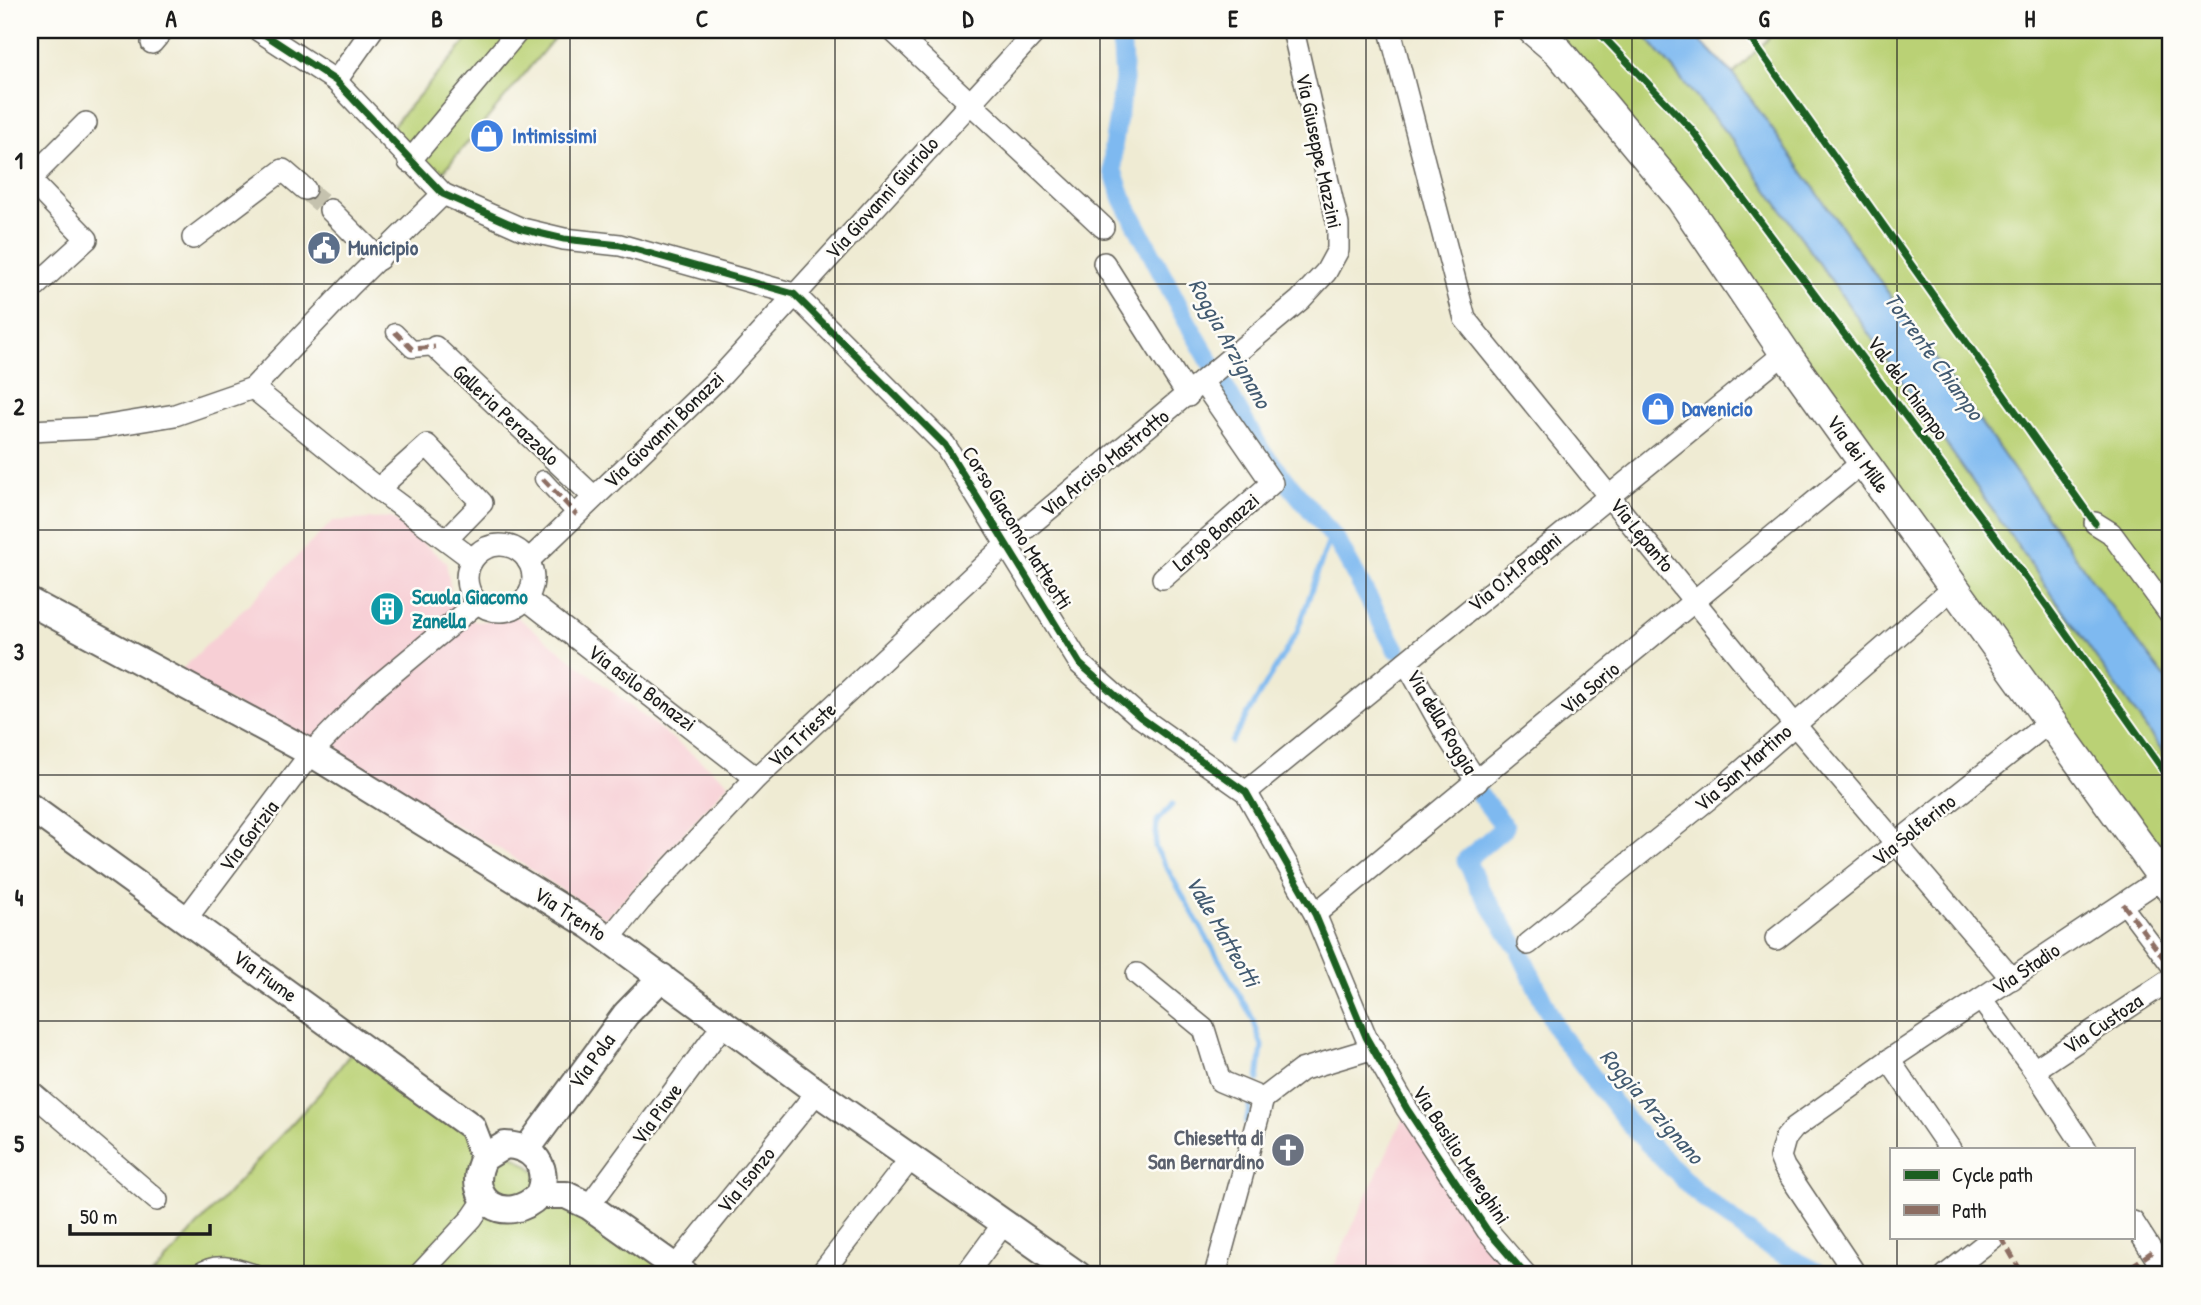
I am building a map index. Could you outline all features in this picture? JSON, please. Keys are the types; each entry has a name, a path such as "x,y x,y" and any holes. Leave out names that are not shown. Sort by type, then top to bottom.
{"main road":[{"name":"Via dei Mille","path":"1533,30 1559,52 1682,200 1785,353 2167,883"}],"street":[{"path":"30,431 95,428 175,415 253,388 443,194 336,81 258,30"},
{"path":"336,81 372,30"},
{"path":"410,162 519,30"},
{"path":"892,30 1103,227"},
{"name":"Via Giovanni Giuriolo","path":"794,294 1037,30"},
{"name":"Via Giuseppe Mazzini","path":"1195,390 1300,300 1326,272 1338,250 1338,225 1293,30"},
{"name":"Via Lepanto","path":"1390,30 1465,319 1794,724 2012,979"},
{"path":"30,291 87,239 30,180 86,123"},
{"path":"193,238 283,170 305,189"},
{"name":"Corso Giacomo Matteotti","path":"443,194 522,229 564,239 620,245 794,294 945,445 1080,664 1140,717 1246,792 1315,914 1366,1037 1374,1048"},
{"path":"330,210 379,259"},
{"path":"1104,263 1195,390"},
{"name":"Via Giovanni Bonazzi","path":"528,561 723,374 794,294"},
{"name":"Galleria Perazzolo","path":"395,332 412,349 435,347 594,498"},
{"name":"Via O.M.Pagani","path":"1246,792 1785,353"},
{"path":"253,388 378,489 472,559"},
{"name":"Via Arciso Mastrotto","path":"1007,544 1195,390"},
{"name":"Largo Bonazzi","path":"1163,578 1272,483 1195,390"},
{"path":"378,489 427,445 482,503 447,539"},
{"name":"Via Sorio","path":"1315,914 1864,461"},
{"name":"Galleria Perazzolo","path":"543,479 576,515"},
{"path":"2095,523 2111,533 2171,615"},
{"name":"Via Trieste","path":"609,939 640,901 756,778 1007,544"},
{"path":"502,545 513,548 528,561 533,572 532,589 526,599 513,609 491,611 477,603 470,595 467,572 472,559 482,550 502,545"},
{"name":"Via San Martino","path":"1528,944 1722,788 1954,587"},
{"name":"Via asilo Bonazzi","path":"526,599 756,778"},
{"name":"Via Trento","path":"30,602 311,753 609,939 817,1092 1078,1275"},
{"path":"311,753 370,692 477,603"},
{"name":"Via della Roggia","path":"1406,662 1446,734 1478,782"},
{"name":"Via Solferino","path":"1776,939 2052,720"},
{"name":"Via Gorizia","path":"186,919 311,753"},
{"name":"Via Fiume","path":"33,816 186,919 472,1127 484,1158 477,1180 485,1199"},
{"name":"Via Stadio","path":"1856,1275 1780,1157 1785,1139 1794,1128 1889,1060 2123,904 2167,883"},
{"path":"2123,904 2171,968"},
{"path":"1137,974 1204,1029 1220,1081 1263,1099"},
{"name":"Via Pola","path":"527,1149 626,1014 662,977"},
{"name":"Via Custoza","path":"2035,1070 2171,979"},
{"path":"1981,999 2035,1070 2085,1148"},
{"name":"Via Piave","path":"589,1206 725,1022"},
{"path":"1215,1275 1263,1099 1301,1070 1374,1048"},
{"name":"Via Basilio Meneghini","path":"1374,1048 1407,1109 1487,1230 1527,1275"},
{"path":"1889,1060 1949,1148"},
{"path":"30,1091 157,1200"},
{"name":"Via Isonzo","path":"681,1271 817,1092"},
{"path":"419,1275 472,1219 485,1199 494,1207 516,1211 527,1207 539,1195 544,1178 542,1166 527,1149 505,1145 484,1158"},
{"path":"820,1275 911,1158"},
{"path":"539,1195 566,1195 589,1206 681,1271"},
{"path":"966,1275 1004,1223"},
{"path":"2134,1224 2167,1275"},
{"path":"1946,1275 1993,1238"},
{"path":"199,1275 209,1268 231,1268 254,1275"}],"shaded area":[{"path":"392,518 446,562 455,614 478,622 516,616 729,783 606,919 501,850 178,673 333,521"},
{"path":"1407,1109 1526,1275 1330,1275"}],"green space":[{"path":"476,30 561,30 438,178 388,131"},
{"path":"1545,30 1640,30 1734,142 2171,764 2171,889"},
{"path":"1777,30 2171,30 2171,686 2107,601 1733,74"},
{"path":"358,1044 472,1127 686,1275 152,1275 319,1094"}],"water":[{"path":"1640,30 1690,30 1733,74 2107,601 2171,686 2171,764 1734,142"}],"waterway":[{"name":"Roggia Arzignano","path":"1117,30 1122,49 1124,80 1113,147 1113,171 1123,199 1184,316 1262,452 1337,541 1396,649"},
{"name":"Valle Matteotti","path":"1231,742 1297,632 1329,540"},
{"name":"Roggia Arzignano","path":"1480,795 1505,827 1466,860 1479,887 1515,944"},
{"name":"Valle Matteotti","path":"1172,805 1157,821 1155,847 1253,1019 1262,1046 1258,1080"},
{"name":"Roggia Arzignano","path":"1521,954 1559,1034 1631,1126 1696,1192 1762,1243 1823,1275"},
{"name":"Valle Matteotti","path":"1246,1123 1250,1105"}],"tunnel":[{"path":"305,189 330,210"}],"marked path":[{"path":"395,332 412,349 435,347"},
{"path":"543,479 577,515"},
{"path":"2123,904 2171,968"},
{"path":"2002,1238 2023,1275"},
{"path":"2119,1275 2152,1252"}],"cycle path":[{"path":"258,30 336,81 443,194 522,229 564,239 620,245 794,294 945,445 1080,664 1140,717 1246,792 1315,914 1366,1037 1407,1109 1487,1230 1526,1275"},
{"name":"Val del Chiampo","path":"1597,30 1692,130 2044,602 2171,781"},
{"path":"1740,30 1753,42 2095,523"}],"place":[{"name":"Intimissimi","path":"487,136"},
{"name":"Municipio","path":"324,248"},
{"name":"Davenicio","path":"1658,409"},
{"name":"Scuola Giacomo Zanella","path":"387,609"},
{"name":"Chiesetta di San Bernardino","path":"1288,1150"}],"water label":[{"name":"Torrente Chiampo","path":"1934,356"}]}
